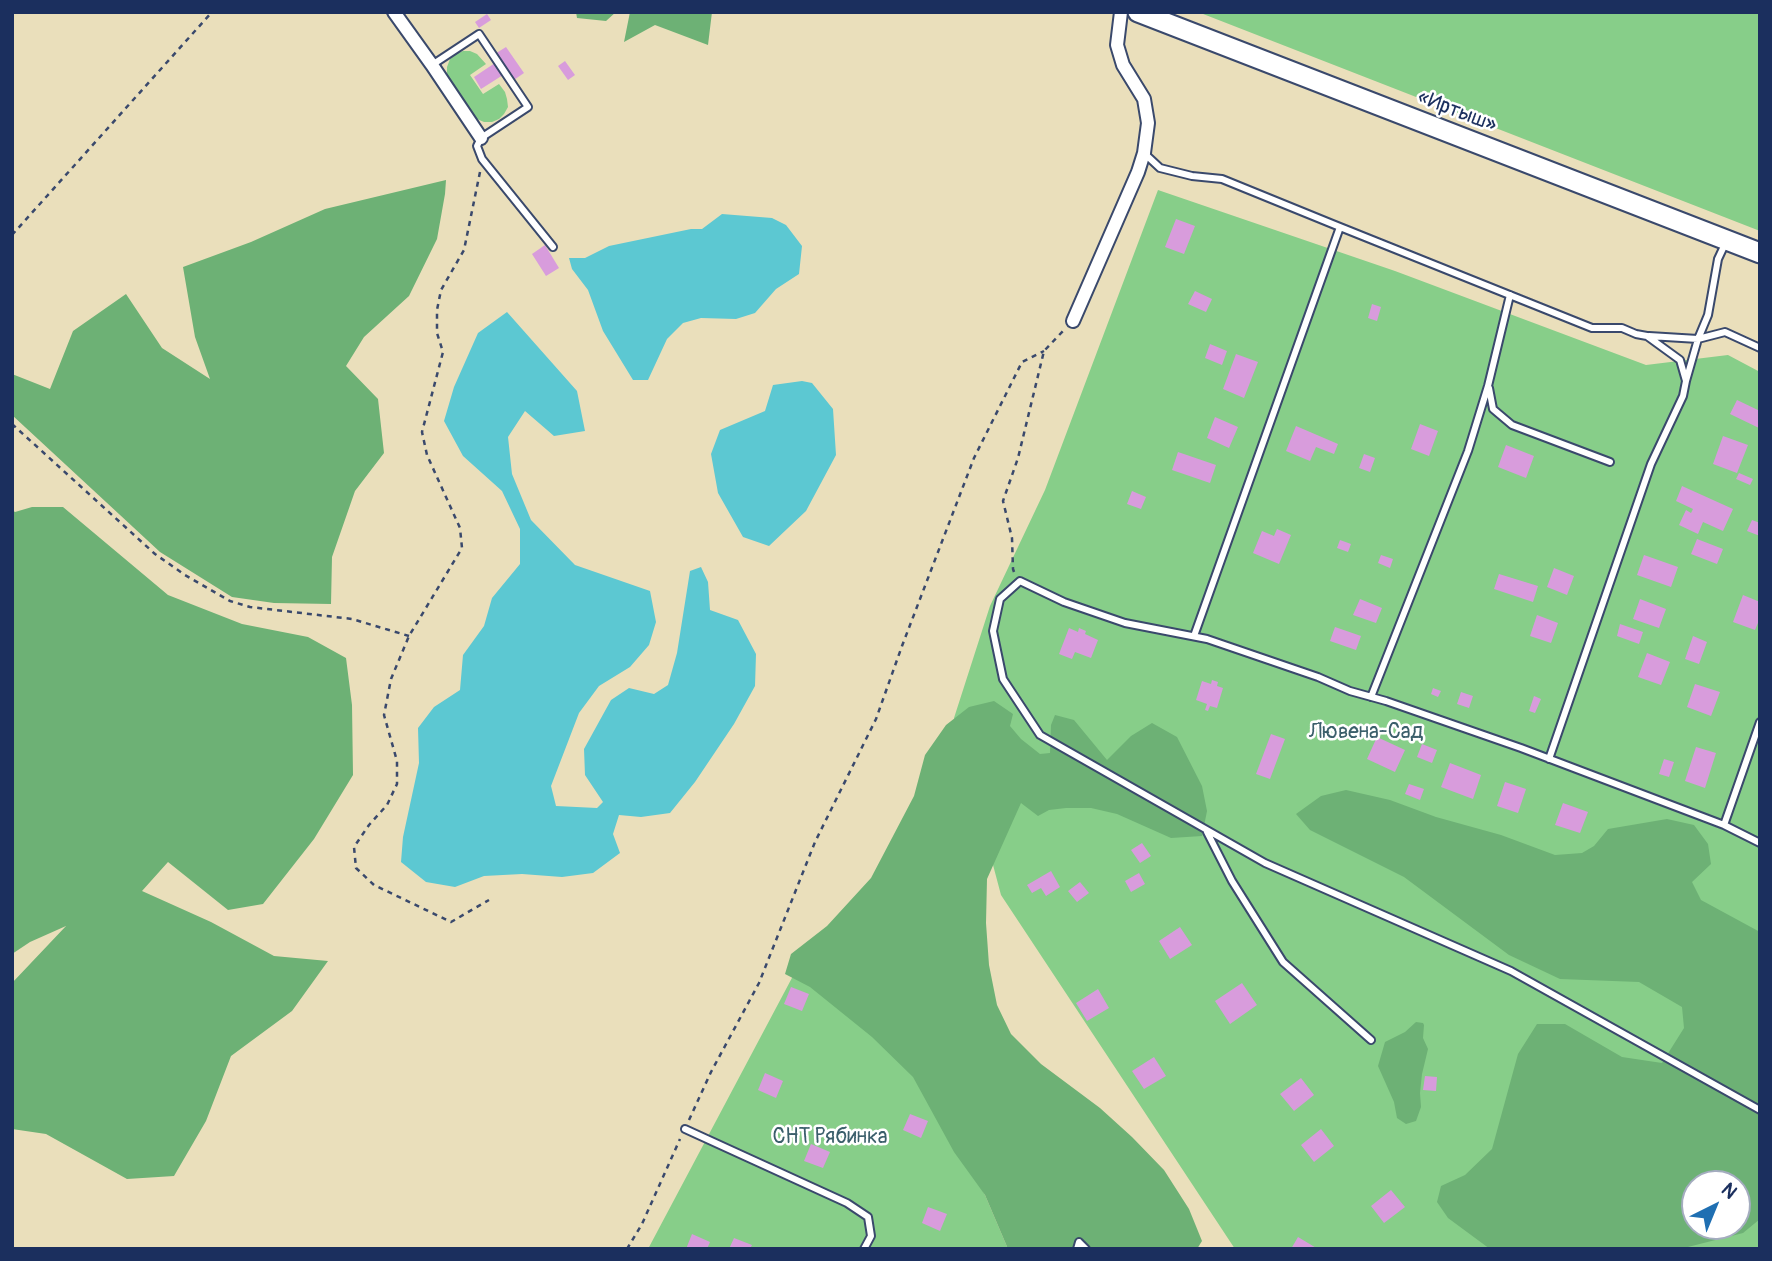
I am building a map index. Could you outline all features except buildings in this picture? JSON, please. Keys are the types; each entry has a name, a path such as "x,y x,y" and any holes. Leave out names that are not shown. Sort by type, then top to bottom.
{"highway":[{"name":"«Иртыш»","path":"1138,12 1760,254"}],"street":[{"path":"394,12 481,138"},
{"path":"1073,321 1138,172 1149,123 1144,99 1122,65 1117,46 1121,12"}],"lane":[{"path":"432,65 479,34 528,107 481,138 477,146 482,159 553,247"},
{"path":"1144,153 1160,168 1192,176 1222,179 1592,328 1622,328 1647,336 1698,339 1725,332 1760,348"},
{"path":"1194,636 1340,228"},
{"path":"1549,759 1651,464 1683,396 1698,339 1708,315 1718,259 1727,241"},
{"path":"1371,697 1468,451 1488,386 1510,295"},
{"path":"1647,336 1680,360 1686,382"},
{"path":"1488,386 1493,409 1512,425 1610,462"},
{"path":"1760,843 1724,825 1549,759 1231,647 1194,636 1125,623 1064,602 1020,581 1000,599 993,631 1003,679 1040,735 1265,863 1511,971 1760,1110"},
{"path":"1724,825 1760,722"},
{"path":"1206,830 1232,881 1283,962 1371,1040"},
{"path":"685,1129 847,1203 868,1217 871,1236 864,1249"},
{"path":"1077,1249 1080,1242 1086,1249"}],"path":[{"path":"12,235 212,12"},
{"path":"482,159 464,250 441,290 437,310 437,333 443,352 422,432 427,455 460,528 462,548 409,636 391,679 384,715 397,761 397,784 387,805 354,847 356,868 374,885 451,922 489,900"},
{"path":"627,1249 642,1224 711,1072 759,983 815,842 876,719 974,458 1022,362 1044,351 1073,321"},
{"path":"1020,581 1013,569 1012,538 1003,501 1018,458 1044,351"},
{"path":"12,424 155,554 230,601 250,607 352,619 409,636"}],"green space":[{"path":"576,12 616,12 606,21 577,18"},
{"path":"630,12 712,12 708,45 655,25 624,42"},
{"path":"1198,12 1760,12 1760,231"},
{"path":"463,51 477,54 486,64 470,75 483,94 499,84 505,92 508,107 499,119 484,122 477,119 450,81 447,67 450,59"},
{"path":"446,180 437,239 409,296 364,337 346,366 378,399 384,453 355,491 332,557 331,604 274,603 232,597 160,552 12,415 12,374 50,389 73,331 126,294 162,348 210,379 195,337 183,267 251,242 325,209"},
{"name":"Лювена-Сад","path":"1158,190 1395,271 1646,365 1728,355 1760,372 1760,1249 1235,1249 1001,895 954,718 990,606 1045,490"},
{"path":"32,507 63,507 168,595 242,624 308,637 346,658 352,705 353,775 314,839 263,904 228,910 168,862 142,891 211,922 274,956 328,961 292,1011 231,1056 206,1121 174,1176 127,1179 46,1134 12,1129 12,983 66,926 30,942 12,954 12,510 15,512"},
{"path":"994,701 1013,714 1010,726 1040,754 1050,753 1051,725 1055,715 1074,720 1107,760 1131,736 1152,723 1177,737 1202,786 1207,811 1202,836 1171,838 1117,814 1091,808 1049,810 1038,816 1021,803 987,879 986,923 989,965 997,1005 1011,1034 1041,1064 1100,1108 1164,1170 1189,1209 1202,1241 1197,1249 1008,1249 985,1195 954,1152 913,1077 872,1037 810,987 785,974 791,954 827,926 871,878 914,796 925,755 946,725 969,707"},
{"path":"1346,790 1390,800 1555,855 1582,853 1594,846 1608,829 1667,819 1694,825 1708,844 1711,864 1692,882 1701,900 1760,932 1760,1219 1751,1226 1751,1170 1681,1170 1681,1240 1715,1240 1680,1249 1490,1249 1448,1218 1437,1202 1441,1186 1465,1175 1492,1149 1518,1054 1537,1024 1565,1024 1622,1057 1662,1063 1684,1028 1682,1007 1639,982 1560,979 1509,955 1404,877 1310,830 1296,814 1321,796"},
{"name":"СНТ Рябинка","path":"802,959 910,1055 985,1195 1008,1249 648,1249"},
{"path":"1416,1022 1424,1025 1423,1038 1428,1049 1422,1074 1421,1107 1416,1121 1406,1124 1397,1118 1394,1102 1378,1066 1385,1042 1405,1032"}],"water":[{"path":"722,214 772,218 786,225 802,246 799,274 776,289 755,313 736,319 701,318 683,323 667,339 648,380 633,380 603,331 588,290 572,269 569,258 585,258 609,246 702,229"},
{"path":"507,312 577,391 585,431 554,436 525,411 508,437 512,474 531,520 575,565 650,591 656,622 649,645 630,667 599,686 579,713 551,786 556,806 597,808 603,802 585,775 584,749 611,700 629,688 654,694 668,685 677,653 690,571 701,567 708,582 710,610 738,620 756,654 755,686 734,724 695,782 670,813 641,817 619,815 613,834 620,853 593,873 562,877 522,874 484,876 455,887 426,882 401,862 403,837 419,763 418,728 434,707 460,690 463,655 484,626 492,598 520,564 520,529 502,491 463,456 444,421 454,387 478,333"},
{"path":"802,381 812,383 833,409 836,455 806,511 769,546 743,537 718,493 711,454 720,430 765,411 773,385"}]}
